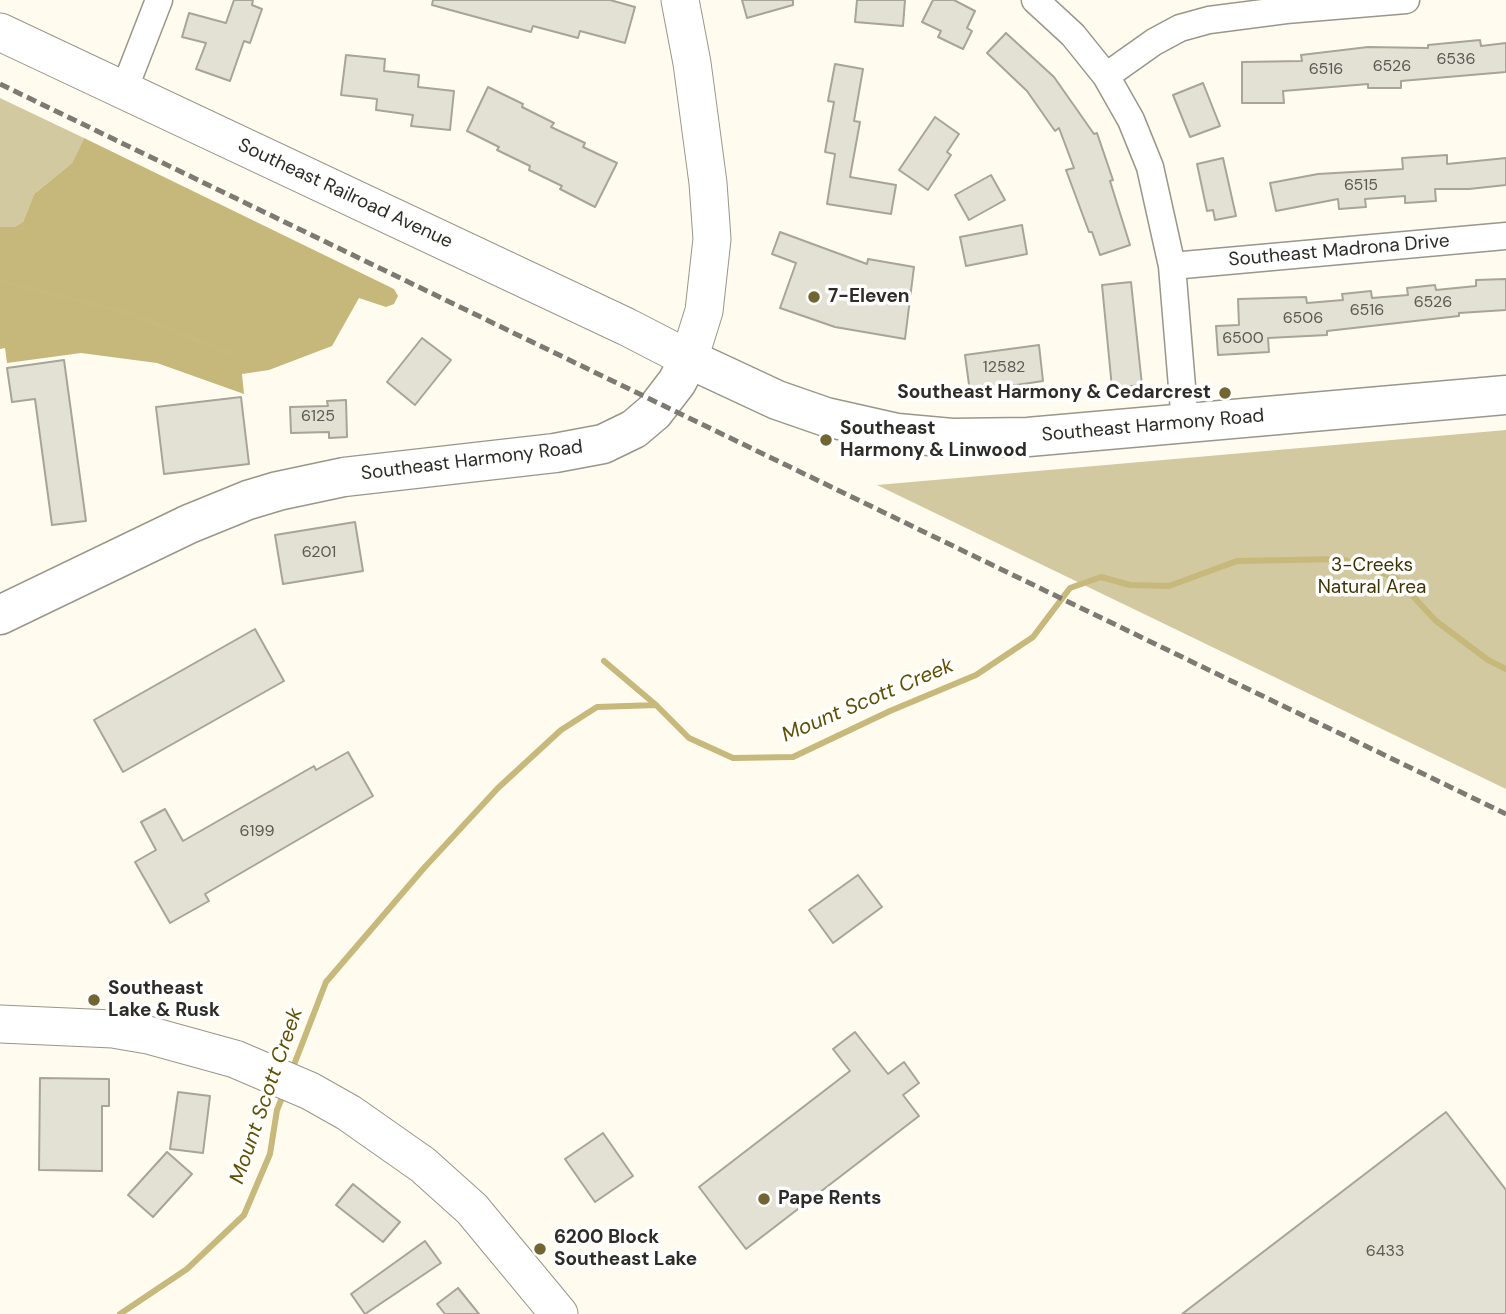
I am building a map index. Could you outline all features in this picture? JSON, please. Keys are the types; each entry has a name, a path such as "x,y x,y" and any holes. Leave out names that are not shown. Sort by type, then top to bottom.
{"main road":[{"name":"Southeast Harmony Road","path":"0,615 188,524 278,491 344,477 555,453 603,444 634,429 654,412 689,359 777,400 826,417 897,433 974,439 1028,437 1506,395"}],"street":[{"path":"124,90 159,0"},
{"path":"680,0 692,63 708,183 712,239 702,319 689,359"},
{"path":"1035,0 1073,35 1106,76 1130,120 1150,167 1172,266 1185,422"},
{"path":"1106,76 1154,41 1180,28 1209,20 1285,5 1406,0"},
{"name":"Southeast Railroad Avenue","path":"0,32 603,315 689,359"},
{"name":"Southeast Madrona Drive","path":"1172,266 1506,236"},
{"path":"0,1024 113,1029 186,1043 255,1066 310,1091 349,1113 424,1165 472,1209 559,1314"}],"green space":[{"path":"0,98 84,138 72,163 34,194 23,222 14,227 0,227"},
{"name":"3-Creeks Natural Area","path":"1506,430 1506,789 877,485"}],"shaded area":[{"path":"84,138 394,289 398,296 394,304 386,307 359,298 332,346 269,370 242,374 244,394 157,363 81,353 7,363 5,348 0,349 0,227 14,227 23,222 34,194 72,163"}],"building":[{"path":"234,0 253,0 252,5 262,9 250,43 244,41 230,81 196,69 206,43 182,37 189,13 226,23"},
{"path":"433,0 610,0 635,7 625,43 580,31 578,38 533,26 531,32 432,5"},
{"path":"742,0 793,0 793,5 747,18"},
{"path":"857,0 905,0 903,26 855,22"},
{"path":"933,0 954,0 975,11 967,28 972,31 963,49 938,37 941,31 922,22"},
{"path":"1006,33 1054,77 1094,134 1097,133 1130,245 1100,255 1066,170 1074,168 1059,128 1055,131 1027,91 987,53"},
{"path":"1480,40 1481,46 1506,43 1506,72 1401,81 1401,88 1368,88 1368,84 1283,91 1284,103 1242,103 1242,62 1302,61 1301,55 1368,47 1428,48 1428,45"},
{"path":"346,55 385,59 384,71 419,75 418,87 454,91 450,130 411,126 413,115 376,110 377,99 341,95"},
{"path":"835,64 863,69 854,121 860,122 850,177 896,185 891,214 827,204 835,154 825,152 834,102 828,101"},
{"path":"1203,83 1220,126 1190,137 1173,95"},
{"path":"488,87 554,123 551,127 585,143 583,147 617,163 595,207 560,189 562,186 529,170 530,166 497,150 499,147 467,131"},
{"path":"935,117 959,134 947,152 951,155 928,190 899,170"},
{"path":"1447,155 1447,164 1506,158 1506,185 1435,189 1436,201 1405,203 1405,196 1365,199 1366,207 1339,209 1338,199 1276,211 1270,183 1318,174 1403,169 1402,158"},
{"path":"1223,158 1236,216 1215,220 1213,210 1207,211 1197,164"},
{"path":"991,175 1005,200 969,220 955,195"},
{"path":"1022,225 1027,254 966,266 960,237"},
{"path":"780,232 867,264 868,259 914,267 905,339 835,327 780,308 796,263 772,254"},
{"path":"1506,279 1506,310 1459,313 1459,316 1327,331 1327,335 1268,338 1269,352 1218,355 1216,326 1239,325 1238,299 1306,297 1307,303 1343,300 1342,294 1371,291 1372,298 1408,295 1407,288 1435,285 1436,290 1476,286 1476,280"},
{"path":"1131,282 1142,385 1112,388 1102,285"},
{"path":"422,338 451,360 415,405 387,382"},
{"path":"1039,345 1043,381 970,392 965,355"},
{"path":"64,360 86,521 52,525 35,399 12,402 7,368"},
{"path":"241,397 249,464 164,474 156,407"},
{"path":"346,400 347,437 329,438 329,432 291,433 290,407 328,406 327,401"},
{"path":"355,522 363,571 283,584 275,535"},
{"path":"255,629 284,681 123,772 94,720"},
{"path":"348,752 373,796 205,894 209,901 170,923 135,862 156,850 141,822 165,809 183,841 314,766 316,770"},
{"path":"858,875 882,907 833,943 809,910"},
{"path":"855,1032 888,1074 904,1062 919,1083 903,1095 919,1116 746,1249 699,1187 850,1071 833,1049"},
{"path":"40,1078 109,1079 109,1106 102,1106 102,1171 39,1170"},
{"path":"178,1092 210,1096 203,1153 170,1149"},
{"path":"1446,1112 1506,1190 1506,1314 1182,1314"},
{"path":"603,1133 633,1176 595,1202 565,1159"},
{"path":"167,1152 192,1174 153,1217 128,1195"},
{"path":"353,1184 400,1222 383,1242 336,1205"},
{"path":"425,1241 441,1263 365,1314 351,1294"},
{"path":"458,1288 479,1314 445,1314 437,1304"}],"waterway":[{"path":"0,282 124,311 229,353"},
{"name":"Mount Scott Creek","path":"604,661 656,705 689,738 733,758 793,757 890,711 976,675 1033,637 1070,588 1101,577 1130,585 1169,586 1237,561 1342,559 1396,578 1436,621 1488,660 1506,669"},
{"name":"Mount Scott Creek","path":"292,1070 326,982 424,868 498,788 561,730 597,707 656,705"},
{"name":"Mount Scott Creek","path":"120,1314 187,1269 244,1215 270,1154 277,1110 284,1093"}],"railway":[{"path":"0,84 1506,814"}],"place":[{"name":"7-Eleven","path":"814,297"},
{"name":"Southeast Harmony & Cedarcrest","path":"1225,393"},
{"name":"Southeast Harmony & Linwood","path":"826,440"},
{"name":"Southeast Lake & Rusk","path":"94,1000"},
{"name":"Pape Rents","path":"764,1199"},
{"name":"6200 Block Southeast Lake","path":"540,1249"}]}
